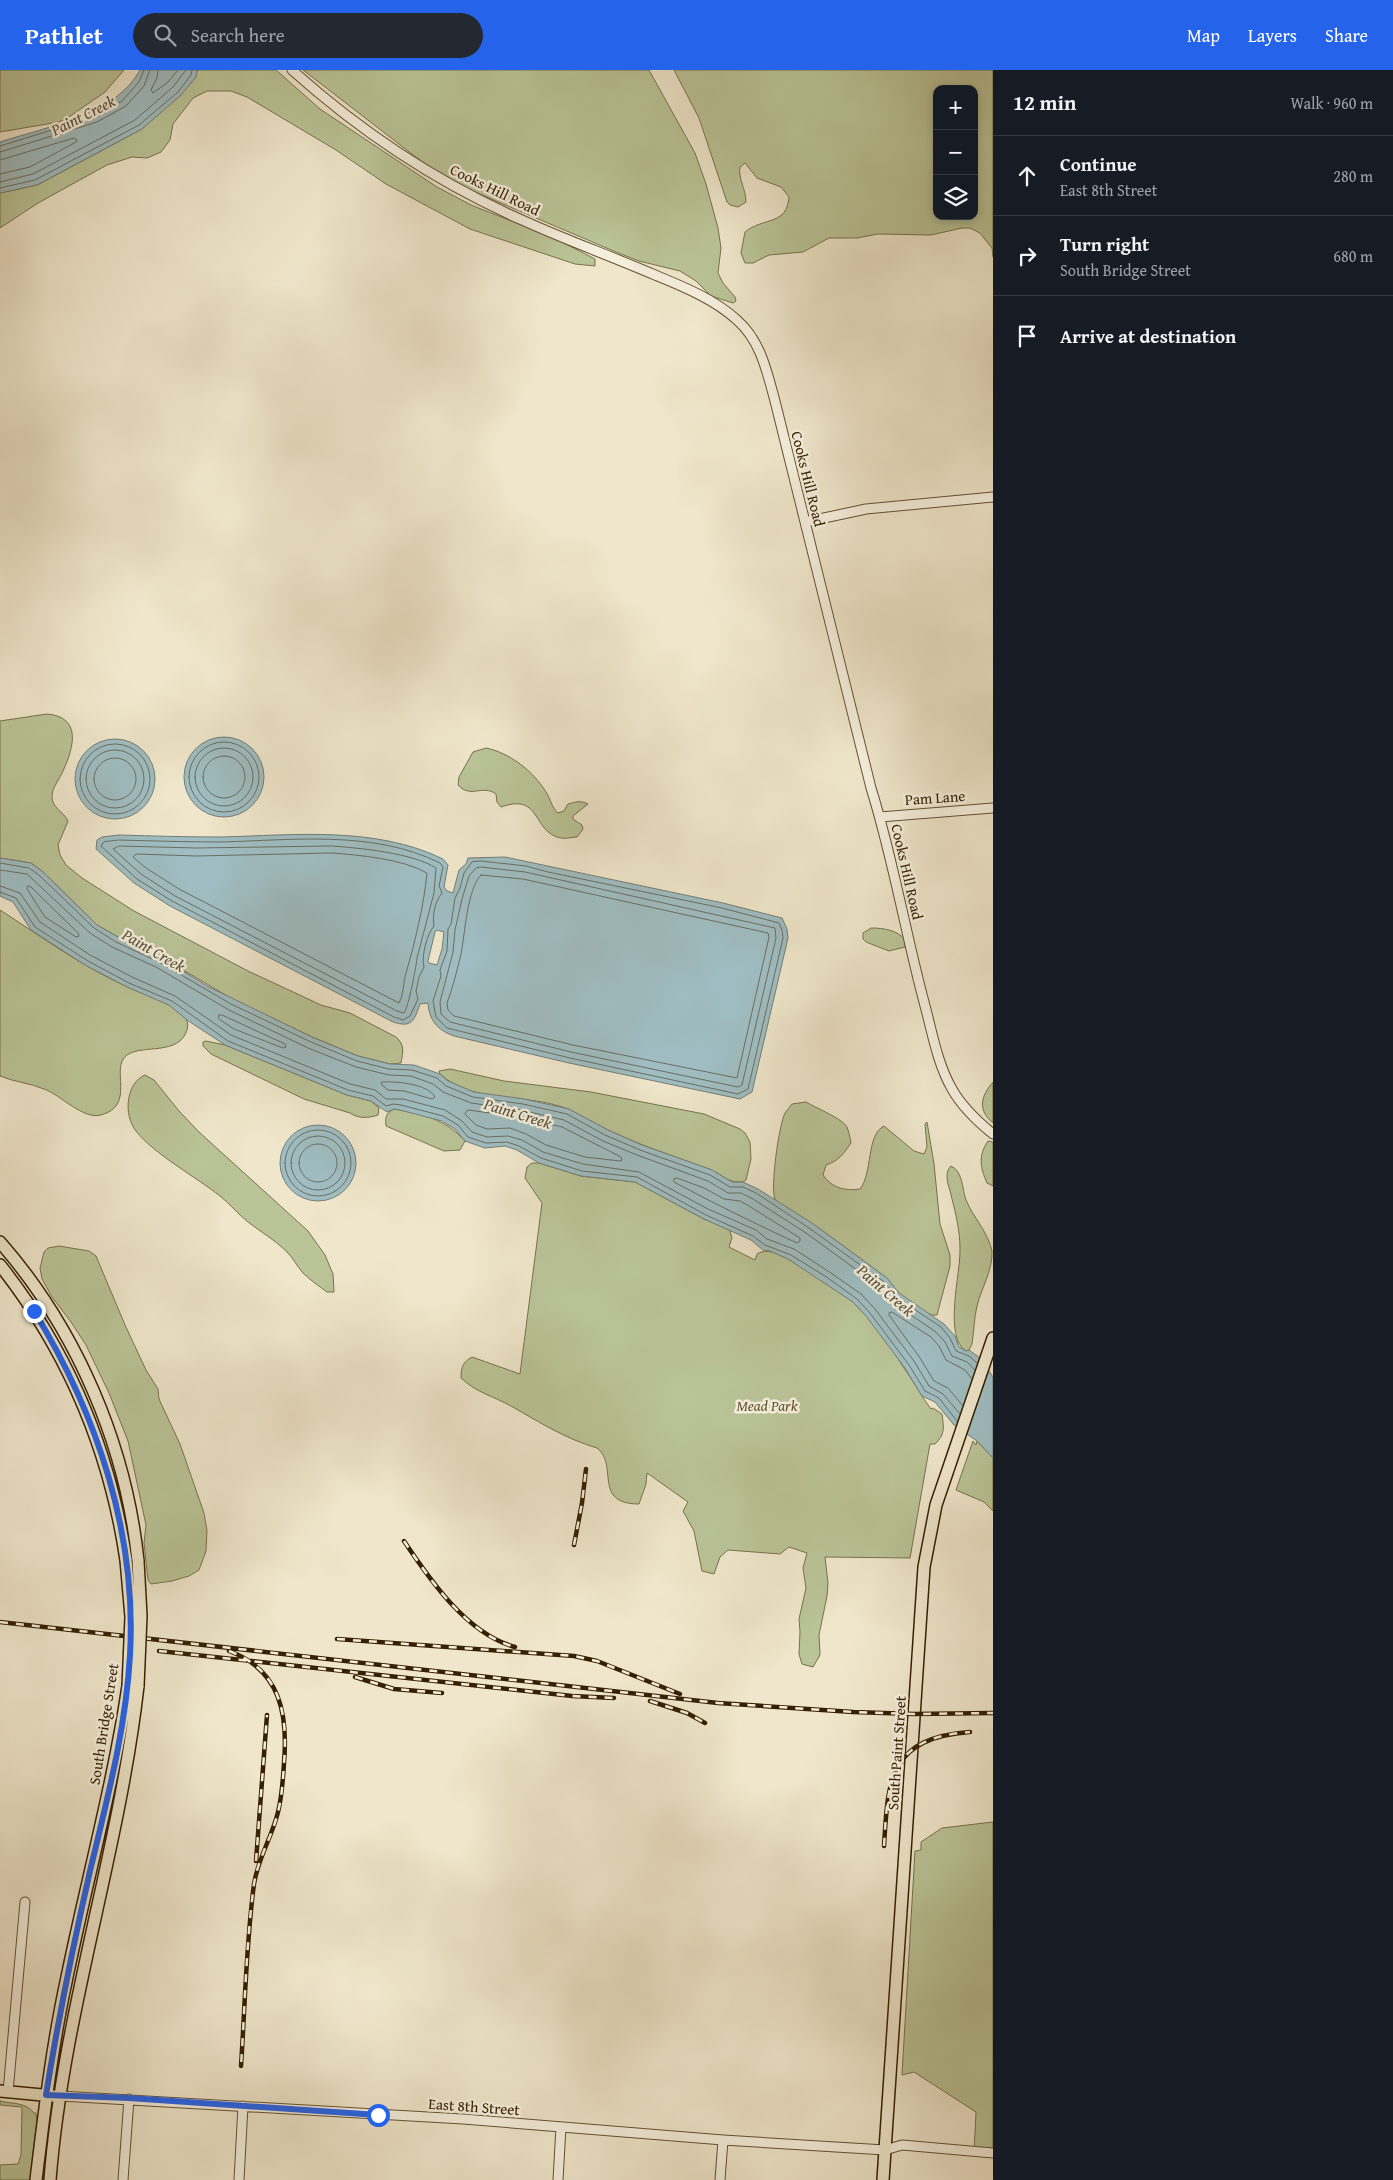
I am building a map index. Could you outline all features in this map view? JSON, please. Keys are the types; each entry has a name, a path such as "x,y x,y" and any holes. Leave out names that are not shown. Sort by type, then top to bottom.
{"main road":[{"name":"South Bridge Street","path":"0,1242 32,1281 51,1310 95,1394 122,1471 135,1539 132,1561 131,1617 133,1686 124,1782 87,1955 60,2096 50,2180"},
{"name":"South Bridge Street","path":"0,1265 16,1285 50,1337 82,1402 108,1472 132,1561"},
{"name":"South Paint Street","path":"883,2180 924,1567 936,1505 993,1338"},
{"name":"South Bridge Street","path":"36,2180 46,2095 65,1983 133,1686"},
{"path":"4,2091 60,2096"}],"street":[{"name":"Cooks Hill Road","path":"292,70 404,157 458,190 523,220 688,289 709,300 746,328 757,346 768,374 880,816 912,957 945,1076 963,1104 993,1134"},
{"path":"805,522 866,509 993,497"},
{"name":"Pam Lane","path":"880,816 993,808"},
{"path":"4,2091 25,1902"},
{"name":"East 8th Street","path":"60,2096 129,2098 463,2119 723,2140 885,2150 902,2145 993,2153"},
{"path":"123,2180 129,2098"},
{"path":"239,2180 243,2106"},
{"path":"558,2180 561,2127"},
{"path":"720,2180 723,2140"}],"green space":[{"path":"0,70 124,70 105,92 66,119 59,122 0,132"},
{"path":"197,70 276,70 320,109 437,187 471,205 554,238 595,259 595,266 575,264 470,229 386,184 336,150 247,97 231,91 207,91 193,98 173,124 170,140 161,152 147,158 132,157 107,165 38,203 0,228 0,193 37,185 142,129 196,77"},
{"path":"303,70 649,70 695,153 718,228 721,248 718,273 736,301 733,303 711,296 696,281 680,271 639,261 456,184 421,161"},
{"path":"674,70 993,70 993,257 992,248 980,233 970,228 962,228 931,235 878,234 857,238 829,238 803,252 769,255 753,263 745,263 741,253 745,232 752,227 779,217 784,213 789,197 781,187 757,178 745,163 740,167 740,171 746,202 738,207 727,202 699,118"},
{"path":"47,714 58,716 66,721 72,735 67,762 53,790 52,796 52,800 68,821 58,845 60,855 66,865 82,878 134,911 248,971 321,1005 350,1013 396,1037 402,1046 401,1063 390,1064 358,1056 312,1037 234,1000 161,957 97,925 43,872 31,863 0,858 0,721"},
{"path":"486,748 504,754 528,770 541,784 558,813 564,811 568,804 580,802 588,804 573,816 573,819 582,825 583,829 577,837 563,838 552,835 545,829 536,815 524,805 514,804 501,807 497,802 496,794 491,791 467,791 458,785 459,777 473,752"},
{"path":"0,910 96,971 176,1009 187,1020 187,1030 183,1038 176,1043 160,1048 134,1052 127,1055 122,1061 120,1068 120,1095 118,1103 112,1110 101,1115 87,1114 51,1092 0,1076"},
{"path":"871,928 885,929 898,934 905,940 905,947 889,951 866,942 863,939 863,933"},
{"path":"203,1042 225,1045 347,1095 371,1101 379,1108 378,1115 360,1117 304,1099 211,1054 203,1046"},
{"path":"450,1069 504,1081 591,1092 704,1114 740,1129 745,1133 750,1142 751,1159 746,1180 737,1182 729,1180 714,1171 622,1136 570,1110 537,1101 469,1090 454,1084 440,1074 439,1071"},
{"path":"145,1075 154,1080 199,1132 308,1231 325,1255 333,1274 334,1292 327,1292 312,1281 303,1273 289,1254 273,1240 248,1222 220,1196 153,1148 136,1131 129,1117 128,1100 134,1085"},
{"path":"993,1082 993,1123 985,1113 982,1103 986,1092"},
{"path":"806,1102 835,1117 847,1127 851,1143 838,1159 826,1165 823,1175 834,1186 844,1189 860,1189 867,1174 874,1137 884,1126 914,1151 924,1154 927,1147 925,1124 927,1122 934,1164 940,1224 950,1255 950,1266 937,1315 927,1314 911,1304 886,1278 821,1230 783,1207 775,1199 774,1170 785,1113 792,1104"},
{"path":"394,1109 414,1113 442,1123 465,1141 460,1150 444,1151 386,1126 387,1116"},
{"path":"988,1141 993,1142 993,1186 987,1183 981,1162 981,1157"},
{"name":"Mead Park","path":"532,1163 539,1163 581,1176 635,1182 730,1231 732,1238 729,1247 755,1260 757,1254 767,1251 773,1252 820,1278 842,1293 862,1311 887,1343 931,1409 933,1408 942,1414 942,1434 935,1444 930,1444 910,1558 825,1557 828,1583 827,1596 819,1635 820,1655 813,1667 802,1664 799,1654 799,1619 806,1588 803,1568 807,1553 789,1547 780,1554 728,1550 720,1557 714,1574 702,1571 694,1531 683,1511 688,1502 647,1473 646,1484 639,1504 625,1502 616,1498 611,1491 603,1455 597,1448 553,1430 511,1406 479,1391 461,1378 463,1365 472,1357 520,1374 542,1203 525,1178 527,1167"},
{"path":"951,1166 955,1168 960,1176 966,1200 987,1237 992,1251 989,1272 976,1311 972,1344 969,1350 966,1351 959,1344 955,1333 954,1319 960,1248 958,1223 947,1180 947,1172"},
{"path":"59,1246 89,1251 96,1256 125,1325 146,1370 158,1389 159,1399 180,1444 204,1513 207,1531 206,1551 199,1570 189,1576 151,1584 148,1580 144,1543 146,1525 128,1441 109,1393 86,1345 52,1297 42,1279 40,1268 44,1252 48,1248"},
{"path":"973,1441 976,1445 977,1441 993,1458 993,1511 984,1502 956,1490"},
{"path":"993,1822 993,2153 974,2152 976,2112 914,2072 902,2075 915,1851 921,1850 921,1842 942,1828"},
{"path":"0,2101 23,2105 36,2113 37,2121 30,2180 0,2180 0,2165 18,2164 21,2155 22,2107 0,2105"}],"water":[{"name":"Paint Creek","path":"140,70 197,70 196,77 181,95 142,129 37,185 0,193 0,142 58,124 97,109 129,85"},
{"path":"224,737 239,740 252,749 261,762 264,777 261,792 252,805 239,814 224,817 209,814 196,805 187,792 184,777 187,762 196,749 209,740"},
{"path":"115,739 130,742 143,751 152,764 155,779 152,794 143,807 130,816 115,819 100,816 87,807 78,794 75,779 78,764 87,751 100,742"},
{"path":"306,834 362,837 390,841 417,848 443,859 448,865 444,887 447,891 453,893 459,870 466,864 468,858 505,857 723,903 782,918 787,929 788,938 752,1092 740,1099 569,1063 454,1036 443,1031 435,1024 430,1014 428,1003 420,1004 411,1022 399,1024 393,1022 170,906 134,883 96,849 97,840 102,837 119,835 222,837","holes":["437,930 444,932 442,949 437,965 429,963 435,932"]},
{"name":"Paint Creek","path":"0,858 31,863 43,872 97,925 161,957 207,986 312,1037 358,1056 390,1064 414,1065 440,1074 448,1081 474,1092 524,1099 569,1109 608,1130 642,1145 712,1170 732,1182 743,1182 758,1189 812,1223 887,1278 899,1293 944,1324 955,1336 959,1347 966,1351 969,1350 980,1358 993,1377 993,1458 977,1441 954,1425 935,1402 922,1396 905,1368 866,1316 853,1302 788,1259 763,1250 751,1240 704,1219 635,1182 581,1176 539,1163 517,1150 505,1146 485,1148 465,1141 455,1129 442,1121 394,1109 387,1112 371,1101 347,1095 225,1045 187,1020 169,1005 127,987 85,965 31,930 13,902 0,896"},
{"path":"318,1125 332,1128 345,1136 353,1149 356,1163 353,1177 345,1190 332,1198 318,1201 304,1198 291,1190 283,1177 280,1163 283,1149 291,1136 304,1128"}],"railway":[{"path":"574,1545 586,1469"},
{"path":"404,1541 451,1604 481,1630 515,1647"},
{"path":"0,1622 718,1703 853,1712 914,1714 993,1713"},
{"path":"337,1639 574,1656 597,1661 680,1694"},
{"path":"159,1651 572,1696 614,1698"},
{"path":"229,1651 246,1659 260,1670 270,1682 278,1696 282,1711 285,1745 283,1782 279,1806 254,1884 247,1952 241,2066"},
{"path":"355,1677 394,1689 442,1693"},
{"path":"650,1701 687,1713 705,1723"},
{"path":"256,1861 267,1715"},
{"path":"884,1846 888,1801 898,1766 908,1753 923,1743 943,1736 970,1732"}],"route":[{"path":"34,1311 68,1370 98,1442 108,1472 123,1537 131,1617 128,1686 123,1719 65,1983 46,2095 129,2098 378,2115"}]}
